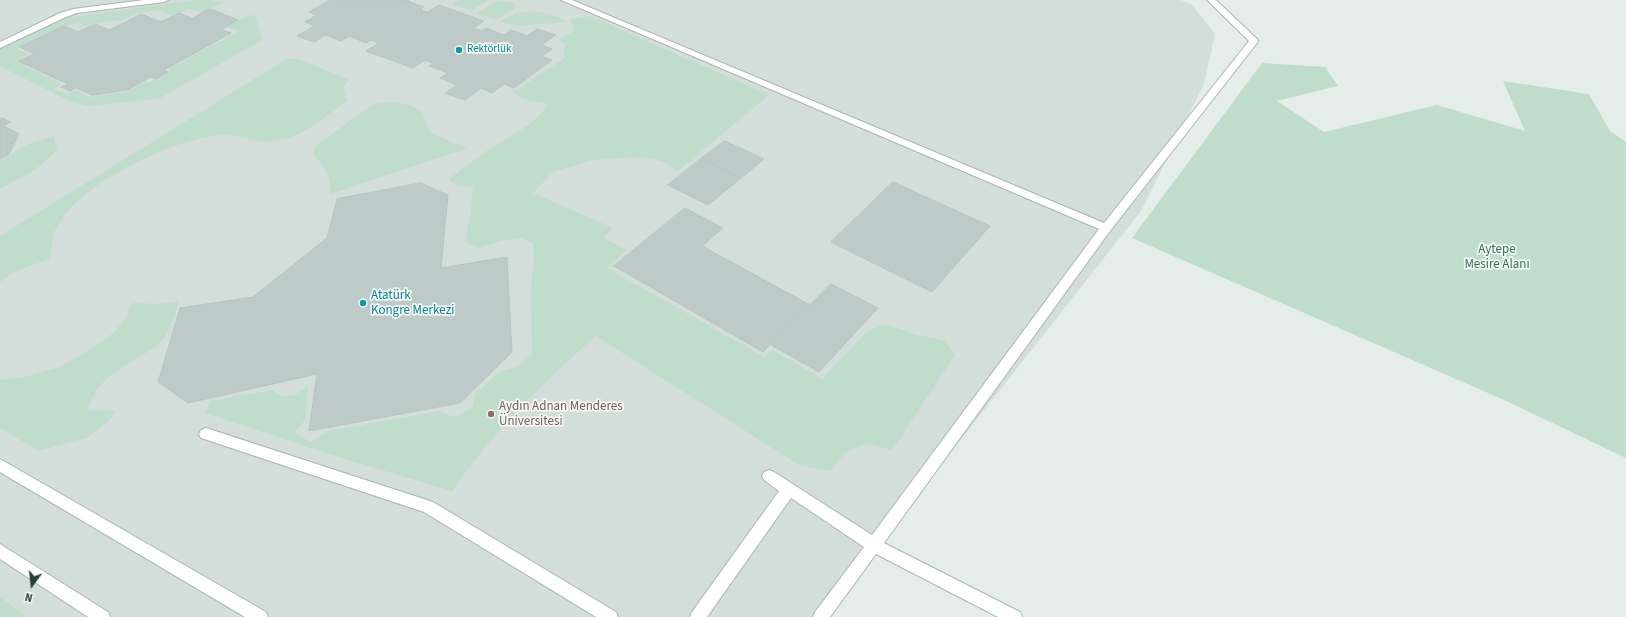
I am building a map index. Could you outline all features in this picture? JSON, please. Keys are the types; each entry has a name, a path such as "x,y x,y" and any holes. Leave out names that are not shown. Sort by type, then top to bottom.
{"lane":[{"path":"0,45 63,15 76,11 164,0"},
{"path":"565,0 1106,228"},
{"path":"821,617 1106,228 1254,41 1211,0"},
{"path":"206,434 428,507 610,617"},
{"path":"0,465 260,617"},
{"path":"769,476 788,490 874,545 1014,617"},
{"path":"698,617 788,490"},
{"path":"0,551 102,617"}],"shaded area":[{"name":"Aydın Adnan Menderes Üniversitesi","path":"0,0 1181,0 1193,6 1215,34 1204,84 1141,211 821,617 0,617"}],"green space":[{"path":"196,0 212,0 223,3 202,12 190,9 171,15 159,10 134,14 120,21 112,20 85,26 78,23 69,25 18,49 29,54 15,61 61,84 53,89 67,94 76,90 89,97 125,92 145,82 149,83 171,71 169,69 239,31 228,27 248,15 255,16 262,40 160,98 89,106 74,103 0,66 0,49 64,18"},
{"path":"459,0 488,0 472,10 453,4"},
{"path":"496,1 514,2 516,6 514,9 496,20 477,14"},
{"path":"530,12 549,14 567,22 516,26 500,22 516,13"},
{"path":"590,16 769,95 678,171 662,161 639,157 592,160 553,172 533,193 613,228 603,238 627,250 607,268 764,357 772,350 822,379 868,331 885,324 915,334 945,341 955,355 892,450 866,443 845,453 830,471 799,465 596,336 557,371 519,409 484,449 452,491 329,454 205,413 211,401 273,390 282,397 295,395 308,386 305,420 294,433 311,442 329,431 440,411 445,414 457,416 473,406 474,395 498,373 517,367 532,354 531,292 534,256 533,243 522,238 502,241 477,248 465,241 471,212 473,187 456,186 449,179 488,150 524,128 543,112 548,104 522,99 514,92 566,57 563,51 566,44 559,40 575,30 570,20"},
{"path":"299,59 349,80 343,87 347,101 313,126 291,137 264,141 230,135 206,137 161,151 137,162 93,189 76,203 63,217 53,235 49,259 16,271 0,282 0,236 285,60"},
{"name":"Aytepe Mesire Alanı","path":"1262,63 1325,67 1338,86 1277,101 1324,132 1437,105 1525,131 1503,81 1589,94 1610,131 1626,142 1626,458 1502,399 1132,238"},
{"path":"394,102 409,105 422,111 430,133 467,148 331,194 330,182 326,172 321,163 313,154 316,146 373,104"},
{"path":"54,136 57,148 52,155 39,167 0,189 0,161 28,144"},
{"path":"179,301 171,326 164,338 143,355 109,377 99,386 92,397 88,411 115,410 113,417 88,437 39,451 0,428 0,380 24,377 60,367 88,351 111,335 125,320 133,303 160,304"},
{"path":"0,597 27,617 0,617"}],"building":[{"name":"Rektörlük","path":"331,0 409,0 407,1 424,7 420,10 428,12 439,5 484,21 473,28 481,31 486,28 504,35 511,30 527,36 537,29 556,35 541,45 552,49 542,56 552,60 514,88 504,84 492,93 481,88 465,100 445,93 457,85 440,78 448,73 429,66 433,63 425,60 413,68 366,51 379,43 371,40 366,43 349,36 341,41 326,35 314,42 297,36 315,26 305,22 317,15 309,12"},
{"path":"210,9 238,20 221,30 231,33 164,70 168,72 156,79 151,77 127,90 92,95 76,88 70,91 61,87 68,84 18,61 34,54 20,47 64,26 78,32 95,24 110,30 141,14 161,22 179,13 192,18"},
{"path":"2,118 11,122 4,126 19,134 9,154 0,159 0,119"},
{"path":"725,141 764,159 741,178 702,158"},
{"path":"702,158 741,178 708,205 668,185"},
{"path":"893,182 990,226 932,292 831,242"},
{"name":"Atatürk Kongre Merkezi","path":"421,183 448,195 441,268 507,257 512,352 460,403 309,431 317,374 188,403 158,382 180,308 253,297 327,238 337,199"},
{"path":"685,208 723,228 702,246 810,305 763,352 614,266"},
{"path":"831,284 878,308 819,372 771,345"}],"place":[{"name":"Rektörlük","path":"459,50"},
{"name":"Atatürk Kongre Merkezi","path":"363,303"},
{"name":"Aydın Adnan Menderes Üniversitesi","path":"491,414"}]}
